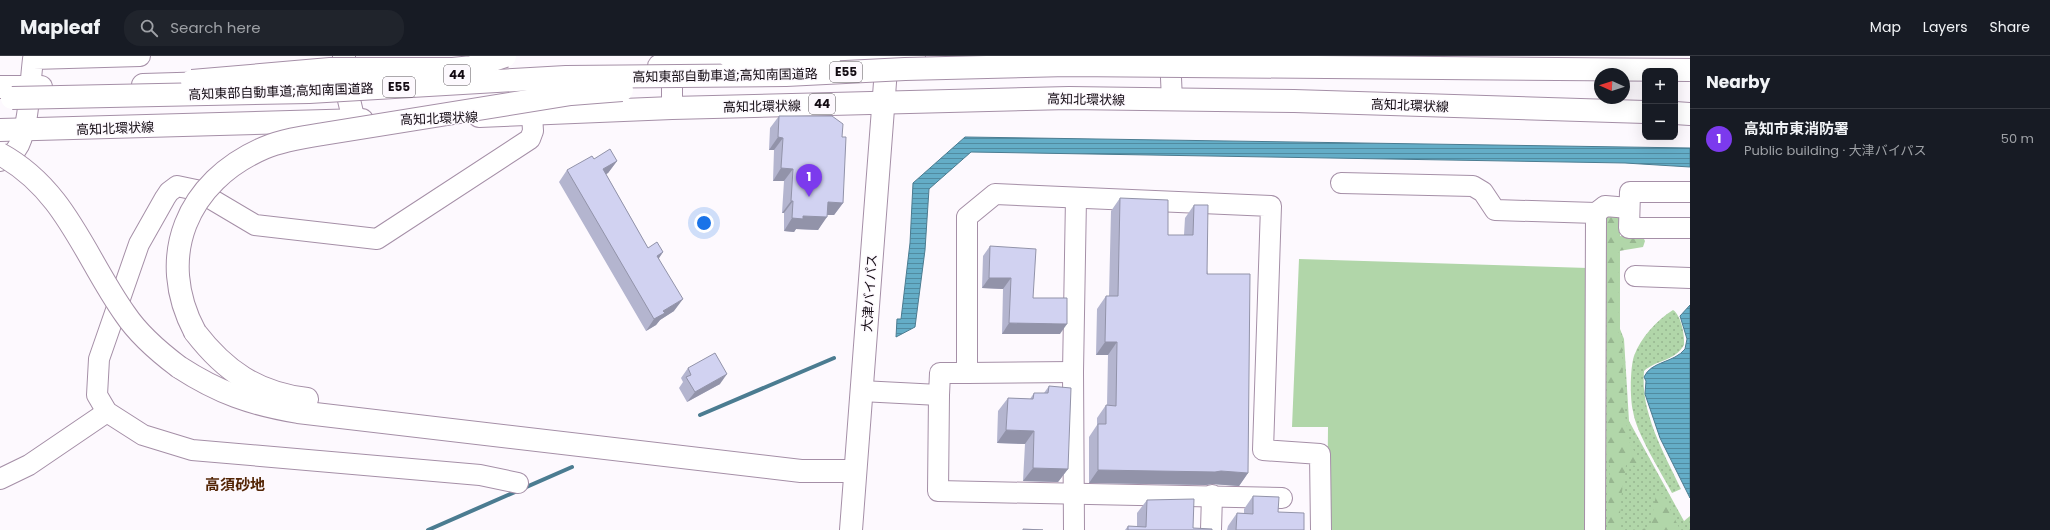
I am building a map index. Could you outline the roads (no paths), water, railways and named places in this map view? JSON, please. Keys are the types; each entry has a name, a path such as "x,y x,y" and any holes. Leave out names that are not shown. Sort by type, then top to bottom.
{"main road":[{"path":"344,56 352,78 354,121"},
{"path":"352,78 359,56"},
{"path":"4,95 322,69 453,69 478,65 505,56"},
{"path":"728,56 909,63"},
{"name":"44","path":"4,95 30,88 530,72 666,59 887,56 909,63"},
{"name":"大津バイパス","path":"851,530 887,56"},
{"name":"高知東部自動車道;高知南国道路","path":"4,95 309,92 566,77 786,75 909,63 1690,70"},
{"path":"786,75 571,94 323,134 292,140 265,148 228,168 212,182 199,198 184,228 178,255 178,276 181,298 187,316 195,332 212,354 231,370 251,383 273,392 299,398 802,457 855,470"},
{"name":"高知北環状線","path":"0,130 354,121 672,108 1069,98 1302,101 1642,112"},
{"path":"1678,113 1690,114"},
{"path":"0,154 16,162 34,177 50,194 64,213 126,316 159,351 200,381 246,401 298,412 801,470 855,470"}],"street":[{"path":"0,161 10,156 18,147 23,130 30,88 32,58 140,56"},
{"path":"1170,56 1172,100"},
{"path":"666,59 672,85 672,108"},
{"path":"518,483 480,475 192,450 143,435 107,412 97,394 99,358 139,244 169,192 177,186 196,190 255,225 377,239 530,139 533,131 530,72"},
{"path":"1341,183 1473,186 1482,192 1495,210 1596,213 1605,206 1629,208"},
{"path":"1690,192 1630,192 1629,208 1629,228 1690,228"},
{"path":"966,373 967,217 995,194 1271,206 1263,450 1320,454 1320,530"},
{"path":"1074,530 1073,372 1076,198"},
{"path":"1595,530 1596,213"},
{"path":"1635,276 1690,278"},
{"path":"1073,372 940,373 938,491 1212,495 1282,498"},
{"path":"861,391 939,395"},
{"path":"0,478 29,465 107,412"},
{"path":"1211,530 1212,495"}],"water":[{"path":"965,137 1690,148 1690,167 1625,163 971,152 929,189 925,250 915,327 896,337 897,319 901,319 910,243 913,183"},
{"path":"1690,305 1690,498 1660,438 1645,394 1646,381 1644,377 1652,368 1675,357 1685,349 1687,339 1680,316"}],"waterway":[{"path":"700,415 834,358"},
{"path":"428,530 572,467"}],"place":[{"name":"高知市東消防署","path":"809,197"}],"district":[{"name":"高須砂地","path":"235,485"}]}
